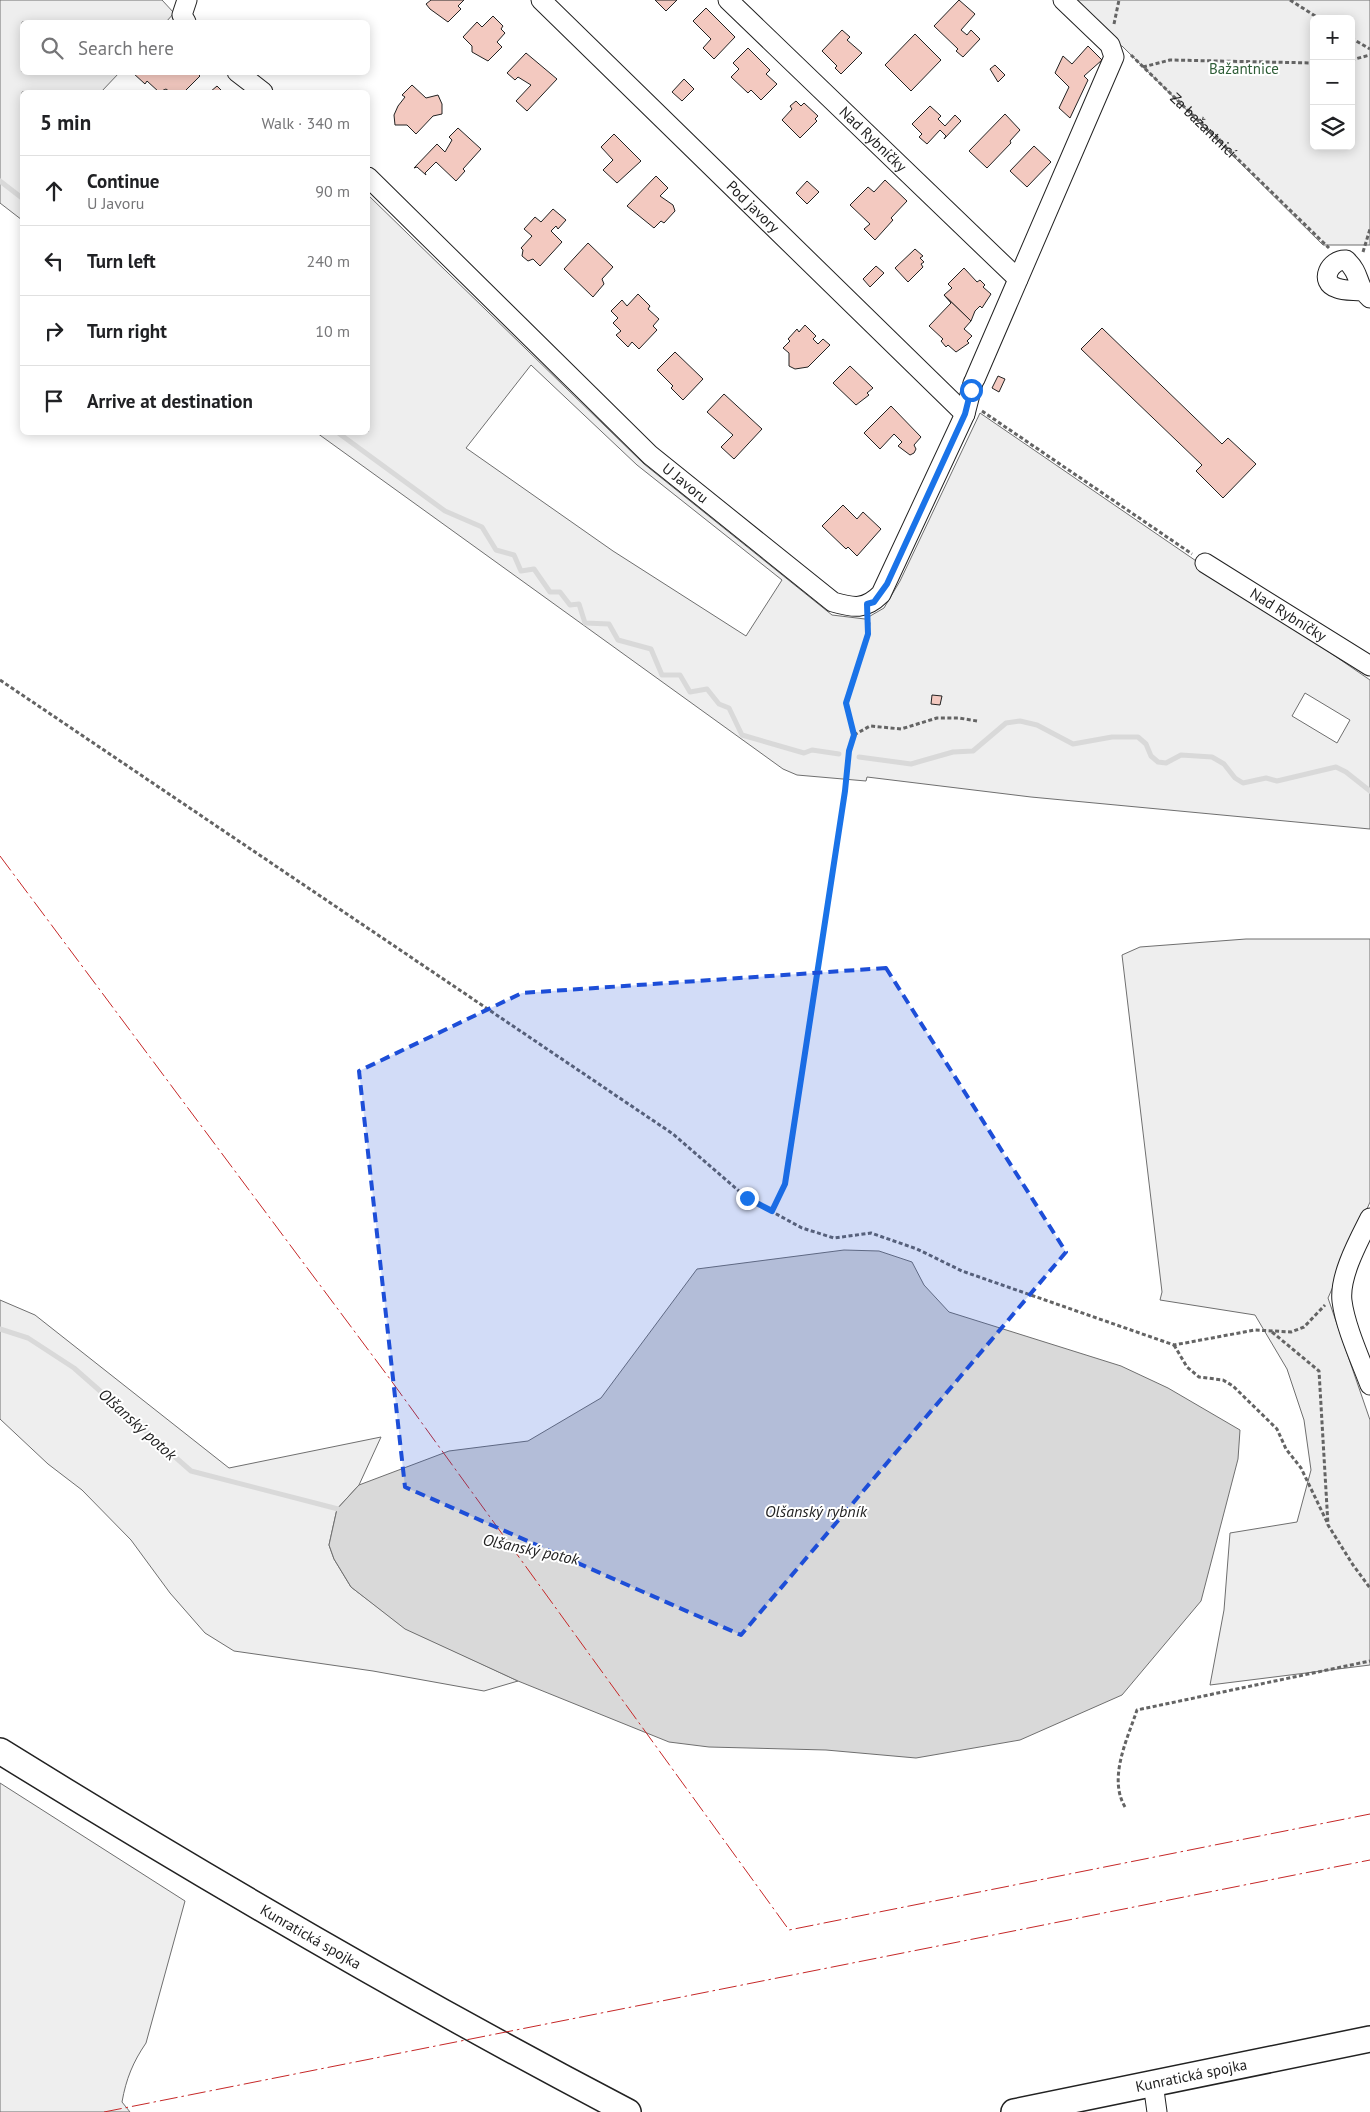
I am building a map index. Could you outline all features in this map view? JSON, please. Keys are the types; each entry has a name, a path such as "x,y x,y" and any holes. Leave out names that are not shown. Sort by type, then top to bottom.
{"main road":[{"name":"Kunratická spojka","path":"0,1751 85,1804 392,1983 542,2067 628,2112"},
{"name":"Kunratická spojka","path":"1014,2112 1370,2039"}],"street":[{"path":"185,20 182,15 187,0"},
{"name":"Pod javory","path":"540,0 970,394"},
{"name":"Nad Rybníčky","path":"728,0 1018,279"},
{"path":"867,604 874,602 887,584 1114,57 1110,45 1063,0"},
{"path":"241,75 261,90"},
{"name":"U Javoru","path":"370,179 650,455 833,602 853,608 867,604"},
{"path":"1340,260 1346,260 1357,270 1366,294 1336,288 1329,282 1327,275 1330,266 1340,260"},
{"name":"Nad Rybníčky","path":"1205,562 1370,666"},
{"path":"1370,1218 1346,1273 1342,1301 1355,1346 1370,1385"},
{"path":"1153,2083 1157,2112"}],"path":[{"path":"1290,0 1314,15"},
{"path":"1355,40 1370,49"},
{"name":"Za bažantnicí","path":"1110,45 1122,46 1340,260"},
{"path":"1355,59 1370,55"},
{"path":"1144,68 1170,60 1310,63"},
{"path":"1357,270 1370,229"},
{"path":"970,394 1205,562"},
{"path":"772,1211 785,1184 849,751 854,735 846,703 868,634 867,604"},
{"path":"0,680 665,1128 747,1198 802,1228 834,1238 871,1233 917,1249 962,1271 1174,1345 1255,1330 1290,1332 1304,1327 1323,1306 1342,1301"},
{"path":"854,735 870,726 901,729 937,718 959,718 977,721"},
{"path":"1272,1332 1319,1371 1328,1525"},
{"path":"1174,1345 1187,1367 1199,1377 1222,1380 1233,1386 1277,1429 1286,1449 1301,1468 1328,1525 1370,1588"},
{"path":"1125,1807 1118,1795 1121,1758 1137,1710 1370,1660"}],"highlighted area":[{"path":"886,968 1066,1252 741,1635 405,1487 359,1071 522,993"}],"green space":[{"path":"0,0 162,0 174,13 168,20 20,20 20,75 117,75 103,90 20,90 20,218 0,203"},
{"name":"Bažantnice","path":"1063,0 1370,0 1370,245 1323,245 1122,46 1110,45"},
{"path":"370,197 644,464 832,615 865,619 884,608 900,581 980,413 1370,680 1370,829 1031,797 867,777 866,781 797,775 783,769 320,435 370,435","holes":["531,365 637,465 782,580 746,636 613,551 466,448","1305,693 1350,720 1337,743 1292,716"]},
{"path":"1246,939 1370,939 1370,1202 1328,1298 1370,1420 1370,1665 1210,1685 1224,1610 1230,1533 1297,1522 1311,1470 1304,1420 1287,1369 1255,1315 1160,1300 1162,1292 1122,955 1140,947"},
{"path":"0,1300 35,1315 229,1468 381,1437 359,1485 337,1509 329,1545 334,1559 351,1587 405,1628 518,1681 484,1691 373,1671 234,1651 205,1633 170,1593 131,1540 82,1490 48,1464 0,1419"},
{"path":"0,1783 185,1901 146,2043 137,2057 126,2086 122,2102 130,2112 0,2112"}],"water":[{"name":"Olšanský rybník","path":"844,1250 879,1251 912,1262 924,1285 949,1312 1121,1366 1168,1388 1240,1430 1238,1459 1201,1601 1122,1695 1020,1740 916,1758 826,1750 709,1747 669,1742 518,1681 405,1629 351,1587 334,1559 329,1545 337,1509 359,1485 449,1451 528,1441 601,1398 697,1269"}],"building":[{"path":"431,0 464,0 458,6 461,9 448,22 426,4"},
{"path":"655,0 677,0 666,11"},
{"path":"959,0 975,14 961,30 967,35 971,30 980,39 963,57 956,51 958,49 934,26"},
{"path":"706,8 735,37 714,59 703,48 711,39 693,21"},
{"path":"493,16 503,26 501,29 505,33 497,42 502,47 488,61 472,52 472,46 463,37 477,22 482,27"},
{"path":"842,30 850,37 847,40 862,53 841,74 835,68 837,66 822,51"},
{"path":"915,34 941,60 911,91 885,65"},
{"path":"1088,46 1102,60 1084,76 1088,80 1070,118 1059,108 1069,87 1055,73 1063,56 1072,64"},
{"path":"748,48 770,70 766,74 777,84 761,100 751,90 748,93 731,77 739,69 733,63"},
{"path":"526,53 557,79 527,111 516,101 531,85 518,77 515,80 507,73"},
{"path":"995,65 1005,75 998,82 990,69"},
{"path":"135,75 200,76 186,90 157,90 147,81 145,84"},
{"path":"684,79 694,89 682,101 672,92"},
{"path":"412,85 426,98 438,95 442,104 442,114 433,116 416,134 407,125 395,125 394,115 405,97 402,95"},
{"path":"217,86 221,90 212,90"},
{"path":"796,101 801,106 804,103 818,116 815,119 817,121 800,138 782,120 792,109 790,106"},
{"path":"930,106 941,116 938,119 945,126 955,115 961,121 944,139 946,136 940,130 927,144 919,137 922,134 912,124"},
{"path":"1005,114 1020,130 1010,141 1011,143 987,168 969,151"},
{"path":"458,128 481,149 463,169 465,171 456,181 436,162 425,173 426,175 417,167 414,168 437,144 445,152 452,140 449,137"},
{"path":"614,134 641,161 617,183 603,170 613,160 601,147"},
{"path":"1034,146 1051,162 1027,187 1010,171"},
{"path":"656,176 668,188 660,196 673,205 675,211 664,223 661,221 654,228 627,206"},
{"path":"885,180 907,201 891,218 893,220 875,240 864,229 870,224 850,205 868,187 874,192"},
{"path":"807,181 819,192 807,204 796,193"},
{"path":"553,209 566,220 558,229 556,226 551,231 562,242 540,266 533,259 528,261 522,256 523,250 521,248 532,236 524,229 535,217 541,222"},
{"path":"588,243 613,267 602,279 604,284 593,297 564,269"},
{"path":"915,249 923,256 920,258 924,262 921,264 923,267 908,282 895,268"},
{"path":"876,266 884,273 870,287 863,279"},
{"path":"964,268 977,282 980,280 985,285 983,287 991,294 982,308 980,306 975,311 971,321 944,295 952,288 948,284"},
{"path":"638,294 650,306 648,309 659,319 653,326 657,330 639,349 632,342 628,347 616,335 621,331 613,323 618,318 611,311 622,300 627,306"},
{"path":"944,295 971,321 964,329 972,336 967,341 969,343 956,352 948,345 946,347 941,341 943,339 929,326 951,303"},
{"path":"805,325 816,336 813,339 818,344 823,339 830,345 808,367 795,369 789,366 789,353 783,348 797,329 799,332"},
{"path":"1102,328 1222,444 1228,438 1256,464 1223,498 1196,471 1202,465 1081,349"},
{"path":"675,352 703,379 683,400 671,388 673,386 657,370"},
{"path":"850,366 873,388 867,393 869,395 856,405 833,383"},
{"path":"998,376 1005,379 999,392 992,388"},
{"path":"724,394 762,429 734,459 721,447 733,435 707,412"},
{"path":"891,406 921,437 914,445 916,449 914,453 910,455 898,446 902,442 894,434 880,449 864,433"},
{"path":"843,505 857,519 863,512 881,529 857,556 848,547 846,549 822,526"},
{"path":"932,695 942,696 940,705 931,704"}],"waterway":[{"path":"0,181 20,196"},
{"path":"341,435 445,511 482,527 496,550 514,555 521,571 534,569 550,592 560,592 570,605 579,604 585,623 609,624 618,640 651,649 662,675 680,675 690,692 707,689 719,704 729,708 742,735 804,753 812,750 839,754"},
{"name":"Olšanský potok","path":"859,757 911,764 953,752 973,751 1006,723 1020,721 1037,725 1073,744 1112,737 1138,737 1146,744 1151,756 1158,762 1166,763 1181,755 1212,757 1224,764 1235,778 1243,783 1266,778 1277,781 1336,767 1346,772 1370,791"},
{"name":"Olšanský potok","path":"0,1329 28,1338 74,1368 191,1471 342,1510"}],"power":[{"path":"0,856 390,1379 789,1930 1370,1814"},
{"path":"104,2112 1370,1860"}],"route":[{"path":"747,1198 772,1211 785,1184 845,791 850,743 854,735 846,703 868,634 867,604 874,602 887,584 965,414 971,390"}]}
